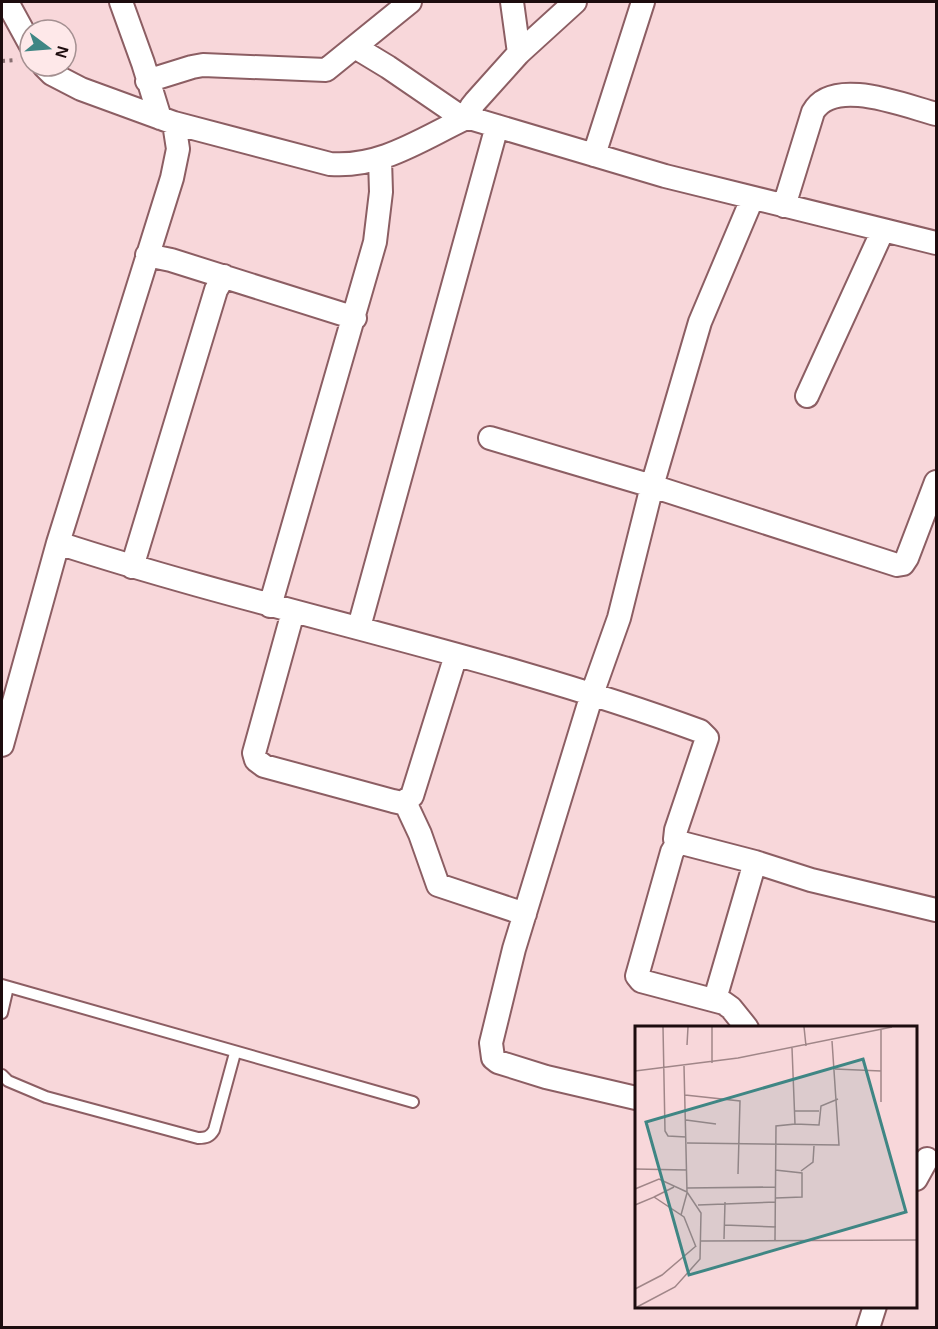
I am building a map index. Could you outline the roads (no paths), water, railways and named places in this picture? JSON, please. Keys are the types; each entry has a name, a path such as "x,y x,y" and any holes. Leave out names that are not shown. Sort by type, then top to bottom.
{"street":[{"path":"7,2 18,22"},
{"path":"2,745 58,543 177,156 177,136 147,81 121,2"},
{"path":"147,81 203,65 326,70 410,2"},
{"path":"512,2 519,53"},
{"path":"469,119 471,107 519,53 575,2"},
{"path":"594,155 643,2"},
{"path":"355,47 469,119 752,199 936,243"},
{"path":"60,78 81,89 167,120 330,164 348,165 380,159 469,119"},
{"path":"784,206 813,112 817,105 827,97 851,93 936,114"},
{"path":"359,627 498,126"},
{"path":"270,606 355,318 375,242 380,217 380,159"},
{"path":"635,1098 506,1065 493,1058 492,1032 525,914 592,694 619,618 652,486 700,322 752,199"},
{"path":"807,396 883,230"},
{"path":"147,255 224,276 355,318"},
{"path":"132,567 216,290 224,276"},
{"path":"490,438 652,486 900,566 907,558 936,482"},
{"path":"58,543 132,567 270,606 359,627 592,694 705,735 706,742 676,830 675,839 678,842 812,880 936,910"},
{"path":"293,612 254,753 256,760 264,766 393,801 405,802 412,796 456,655"},
{"path":"405,802 420,834 438,885 525,914"},
{"path":"678,842 672,852 637,976 641,981 715,999 731,1008 745,1026"},
{"path":"715,999 755,862"},
{"path":"917,1175 926,1159"},
{"path":"868,1328 874,1308"}],"lane":[{"path":"2,1013 5,986 413,1102"},
{"path":"2,1075 8,1081 46,1097 204,1138 210,1136 214,1130 235,1053"}]}
